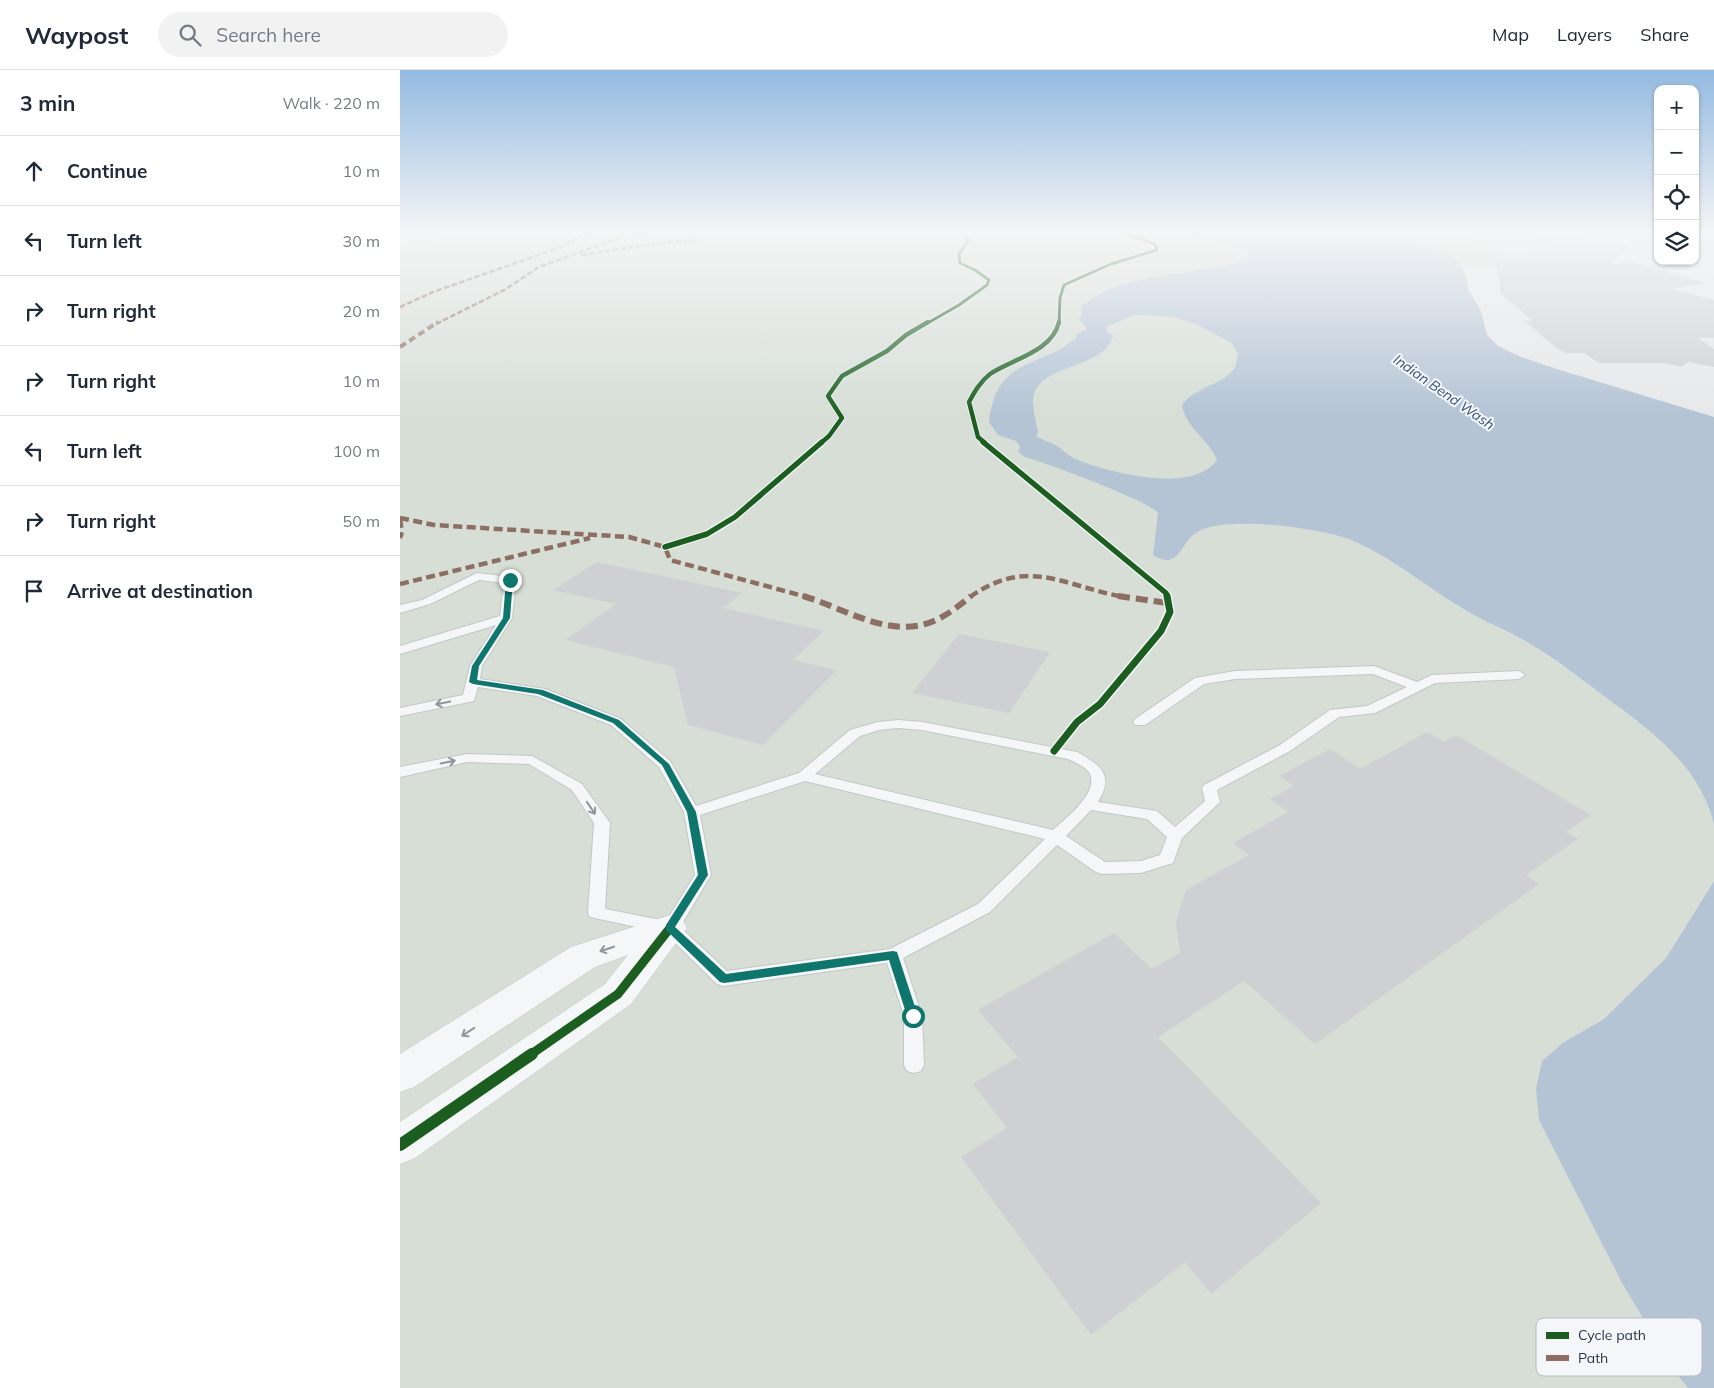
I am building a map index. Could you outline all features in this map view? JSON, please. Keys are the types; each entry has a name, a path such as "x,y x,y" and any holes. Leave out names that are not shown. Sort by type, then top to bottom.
{"street":[{"path":"400,1076 583,956 670,928"},
{"path":"400,1145 618,994 670,928"}],"lane":[{"path":"400,609 426,602 477,576 510,580 506,618 476,666 469,698 400,712"},
{"path":"400,650 506,618"},
{"path":"1140,722 1200,681 1235,675 1374,670 1418,686"},
{"path":"804,776 1056,836 1102,868 1141,867 1167,859 1175,836 1213,802 1209,788 1285,748 1336,713 1370,710 1432,679 1519,674"},
{"path":"473,682 540,692 616,722 665,764 692,812 703,875 670,928"},
{"path":"400,772 467,758 532,760 577,787 602,823 596,913 670,928 724,979 893,955 984,908 1088,805 1097,791 1097,775 1093,767 1084,760 1072,755 922,726 898,724 878,726 855,733 804,776 692,812"},
{"path":"1088,805 1152,815 1175,836"},
{"path":"893,955 913,1016 914,1065"}],"shaded area":[{"path":"400,293 1303,293 1328,533 1357,542 1379,554 1466,611 1526,641 1579,677 1656,735 1685,765 1702,790 1714,825 1714,881 1666,958 1604,1019 1564,1042 1539,1120 1622,1283 1643,1318 1536,1318 1536,1376 1678,1376 1688,1388 400,1388"}],"water":[{"name":"Indian Bend Wash","path":"1104,293 1470,293 1481,311 1487,335 1498,346 1547,366 1714,417 1714,825 1698,784 1671,751 1639,722 1537,648 1467,611 1372,550 1350,540 1317,531 1271,525 1232,524 1219,525 1199,531 1187,541 1175,558 1169,560 1162,559 1153,555 1158,513 1137,500 1053,466 1025,457 1018,452 1020,446 1016,441 998,435 989,422 996,393 1002,383 1019,368 1060,350 1076,339 1076,334 1086,330 1086,326 1079,319 1082,315 1081,306","holes":["1135,315 1173,317 1198,325 1232,343 1238,354 1235,368 1229,375 1194,394 1182,405 1188,421 1213,452 1217,460 1205,471 1189,476 1149,478 1108,470 1075,459 1056,445 1036,436 1038,432 1033,401 1037,388 1045,379 1084,362 1107,347 1113,336 1106,331 1106,327"]},
{"path":"1714,881 1714,1388 1688,1388 1678,1376 1702,1376 1702,1318 1643,1318 1622,1283 1539,1120 1536,1089 1542,1061 1564,1042 1604,1019 1666,958"}],"building":[{"path":"1501,293 1685,293 1714,300 1714,338 1698,338 1714,349 1714,367 1688,362 1682,367 1664,363 1599,363 1584,353 1566,353 1558,349 1525,321 1533,321"},
{"path":"597,562 742,593 723,608 824,631 793,660 837,670 763,745 688,725 674,667 566,640 616,604 553,590"},
{"path":"959,634 1050,652 1009,713 912,693"},
{"path":"1427,732 1444,742 1456,735 1591,815 1566,832 1578,839 1526,875 1539,884 1315,1044 1244,981 1158,1037 1321,1203 1211,1294 1185,1262 1091,1335 961,1157 1007,1128 973,1084 1018,1057 978,1010 1114,933 1152,969 1180,953 1176,922 1186,890 1249,855 1233,843 1288,812 1270,799 1294,786 1279,776 1330,749 1360,769"}],"marked path":[{"path":"400,307 432,293"},
{"path":"400,347 443,319 499,293"},
{"path":"400,518 434,525 629,537 665,547 670,560 816,600 871,621 894,626 921,625 935,620 995,581 1021,575 1046,577 1121,597 1168,603"},
{"path":"400,519 402,532 400,538"},
{"path":"400,584 590,538"}],"cycle path":[{"path":"665,547 707,534 735,517 829,436 842,418 828,396 842,376 887,351 906,335 959,305 976,293"},
{"path":"1054,751 1077,722 1100,704 1161,631 1170,612 1166,593 978,437 969,402 979,384 998,369 1037,349 1053,336 1059,324 1061,293"},
{"path":"400,1145 618,994 670,928"}],"route":[{"path":"510,580 506,618 476,666 473,682 540,692 616,722 665,764 692,812 703,875 670,928 724,979 893,955 913,1016"}]}
